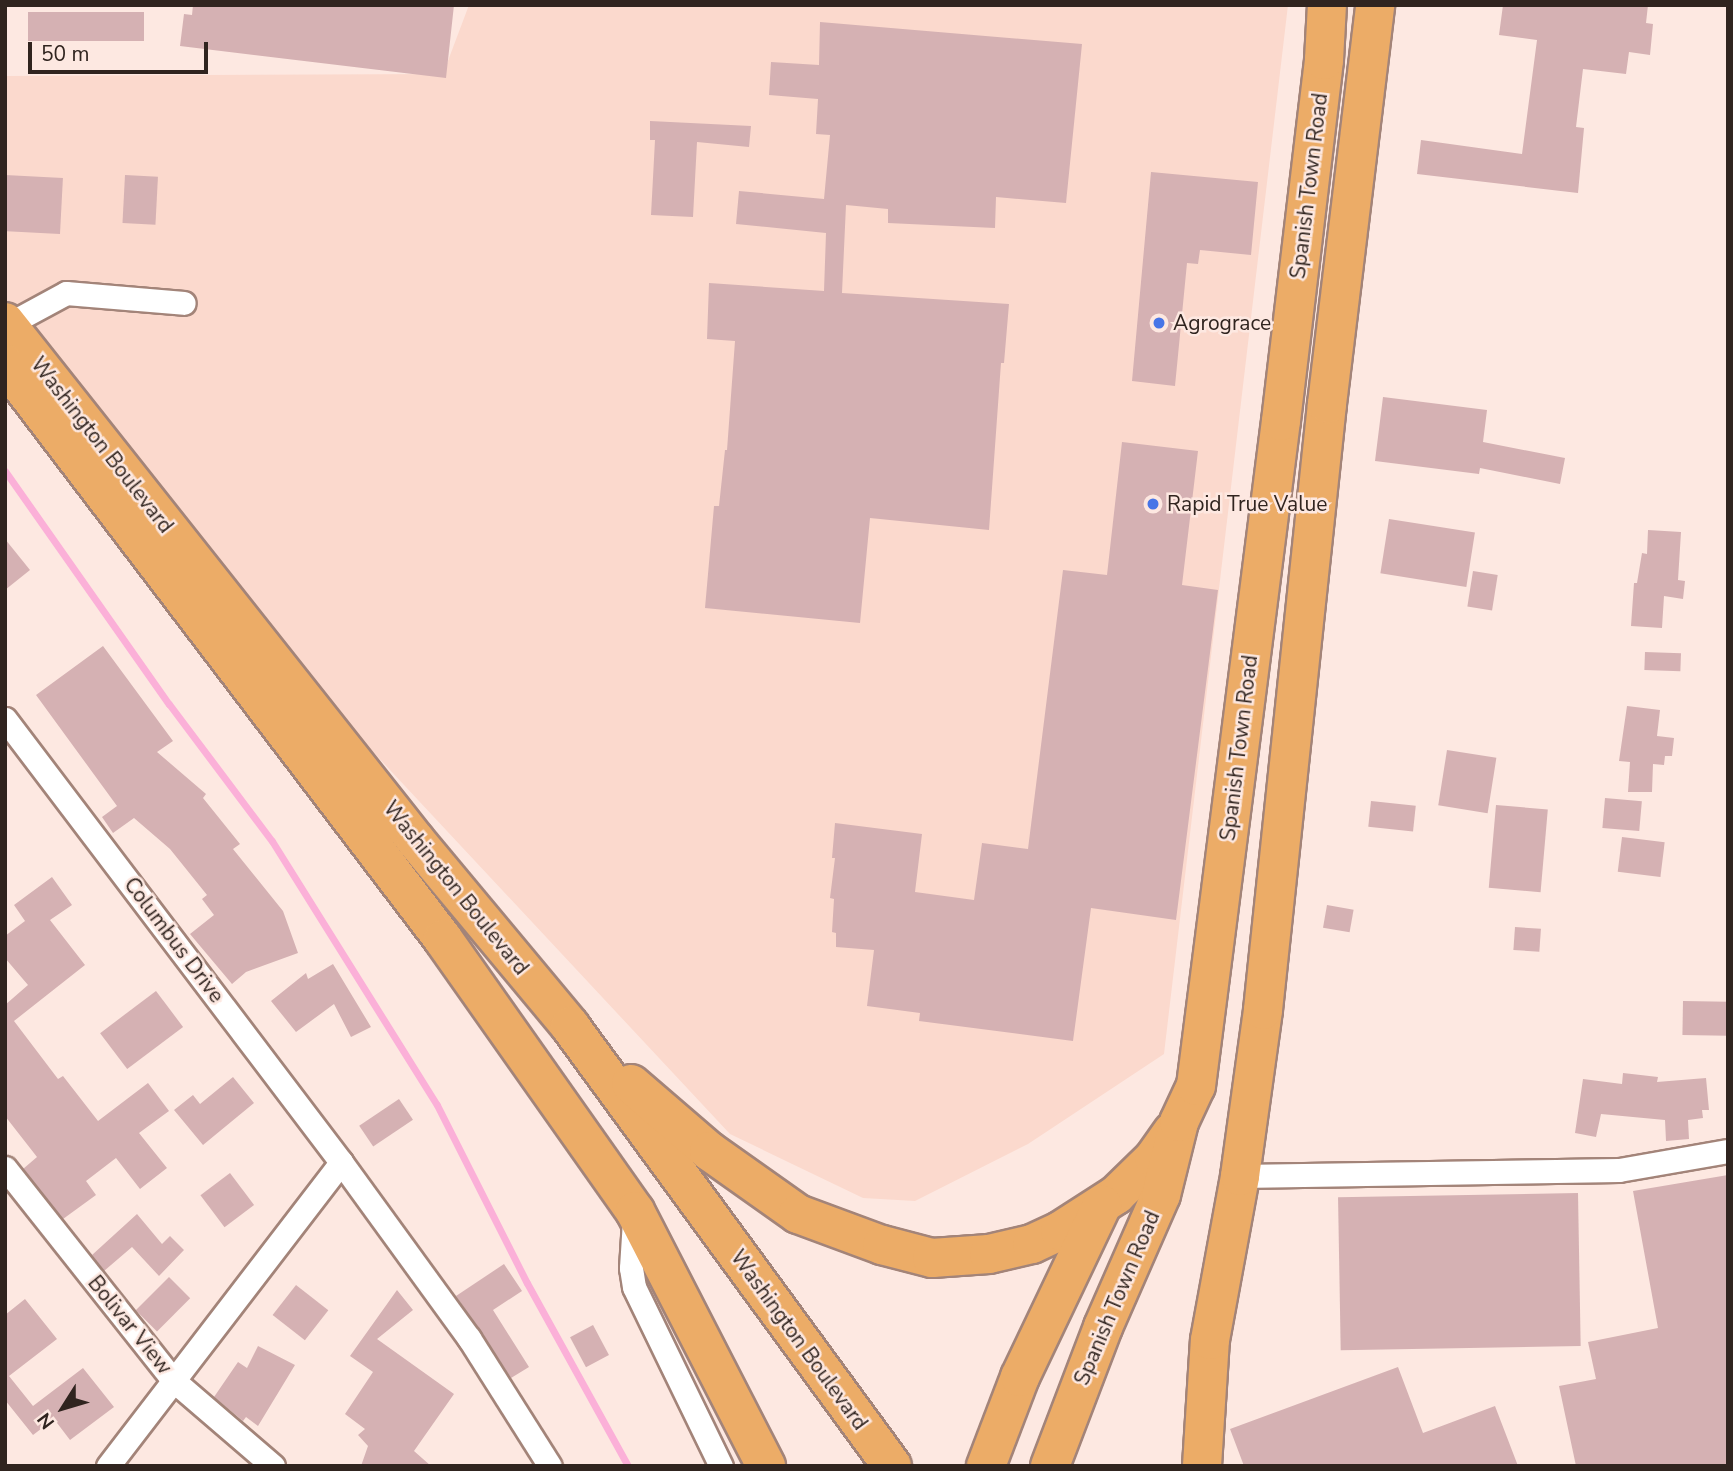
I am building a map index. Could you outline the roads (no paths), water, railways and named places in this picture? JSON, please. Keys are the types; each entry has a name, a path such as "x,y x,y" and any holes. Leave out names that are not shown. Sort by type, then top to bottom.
{"highway":[{"name":"Spanish Town Road","path":"1050,1466 1102,1326 1161,1195 1179,1122 1196,1086 1284,395 1324,60 1327,5"},
{"name":"Spanish Town Road","path":"1202,1466 1210,1340 1240,1176 1264,996 1327,404 1375,5"},
{"name":"Washington Boulevard","path":"6,324 416,841 570,1026 892,1466"},
{"name":"Washington Boulevard","path":"5,364 443,939 635,1211 766,1466"},
{"path":"1284,395 1327,404"},
{"path":"570,1026 607,1063 709,1151 798,1214 882,1245 932,1258 989,1254 1051,1236 1116,1195 1154,1158 1179,1122"},
{"path":"986,1466 1020,1377 1102,1205"}],"street":[{"path":"6,324 66,293 184,303"},
{"name":"Columbus Drive","path":"5,719 341,1162 470,1338 546,1463"},
{"path":"1240,1176 1619,1170 1728,1151"},
{"path":"107,1466 341,1162"},
{"name":"Bolivar View","path":"5,1168 173,1380 272,1466"},
{"path":"635,1211 631,1268 634,1287 721,1466"}],"waterway":[{"path":"5,471 169,704 272,841 437,1105 527,1283 628,1466"}],"place":[{"name":"Agrograce","path":"1159,323"},
{"name":"Rapid True Value","path":"1153,504"}]}
